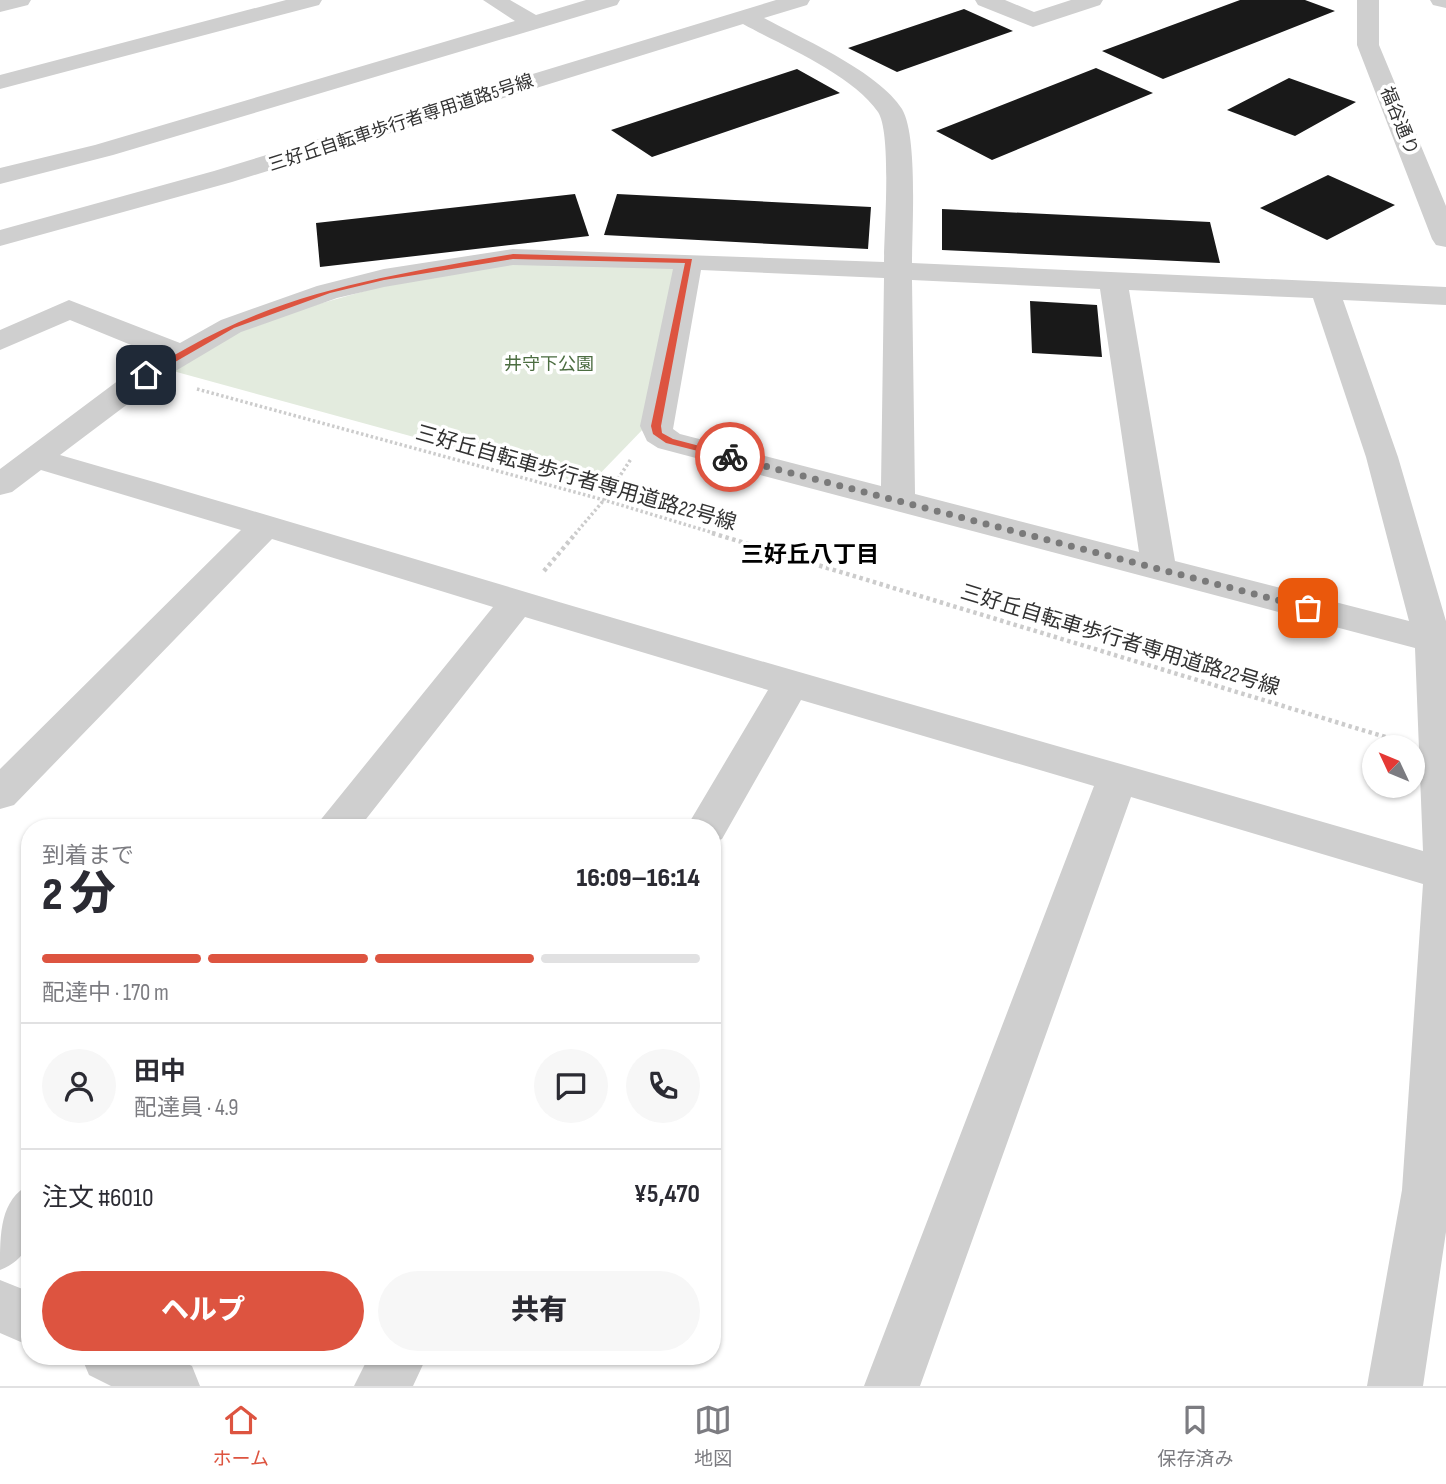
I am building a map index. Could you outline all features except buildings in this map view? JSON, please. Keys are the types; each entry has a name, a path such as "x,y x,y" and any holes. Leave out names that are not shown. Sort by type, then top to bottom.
{"street":[{"path":"0,5 20,0"},
{"path":"0,82 311,0"},
{"path":"494,0 533,22"},
{"path":"0,176 104,150 609,0"},
{"name":"三好丘自転車歩行者専用道路5号線","path":"0,238 137,204 265,166 664,39 799,0"},
{"path":"986,0 1033,20 1092,0"},
{"name":"福谷通り","path":"1368,0 1368,46 1446,239"},
{"path":"747,17 858,79 891,111 898,143 898,502"},
{"path":"0,485 146,375 231,326 277,309 384,278 513,257 689,261 1446,296"},
{"path":"689,261 656,426 658,434 683,445 1433,640"},
{"path":"1113,281 1159,570"},
{"path":"1325,290 1382,457 1433,640 1445,874 1427,1190 1395,1386"},
{"path":"0,341 53,304 180,354"},
{"path":"34,458 267,524 791,684 1118,776 1445,874"},
{"path":"0,794 267,524"},
{"path":"342,819 518,600"},
{"path":"712,819 791,684"},
{"path":"892,1386 1118,776"},
{"path":"0,1245 21,1219"},
{"path":"0,1306 21,1316"},
{"path":"127,1365 172,1386"},
{"path":"382,1386 395,1365"}],"path":[{"name":"三好丘自転車歩行者専用道路22号線","path":"146,375 604,500 1438,753"},
{"path":"518,600 604,500 640,446 658,434"}],"green space":[{"name":"井守下公園","path":"677,257 647,425 589,485 173,371 229,335 308,307 415,277 504,260"}],"way so far":[{"path":"730,457 1308,608"}],"district":[{"name":"三好丘八丁目","path":"810,555"}],"route":[{"path":"146,375 231,326 327,292 384,278 513,257 689,261 656,426 658,434 669,441 730,457"}]}
